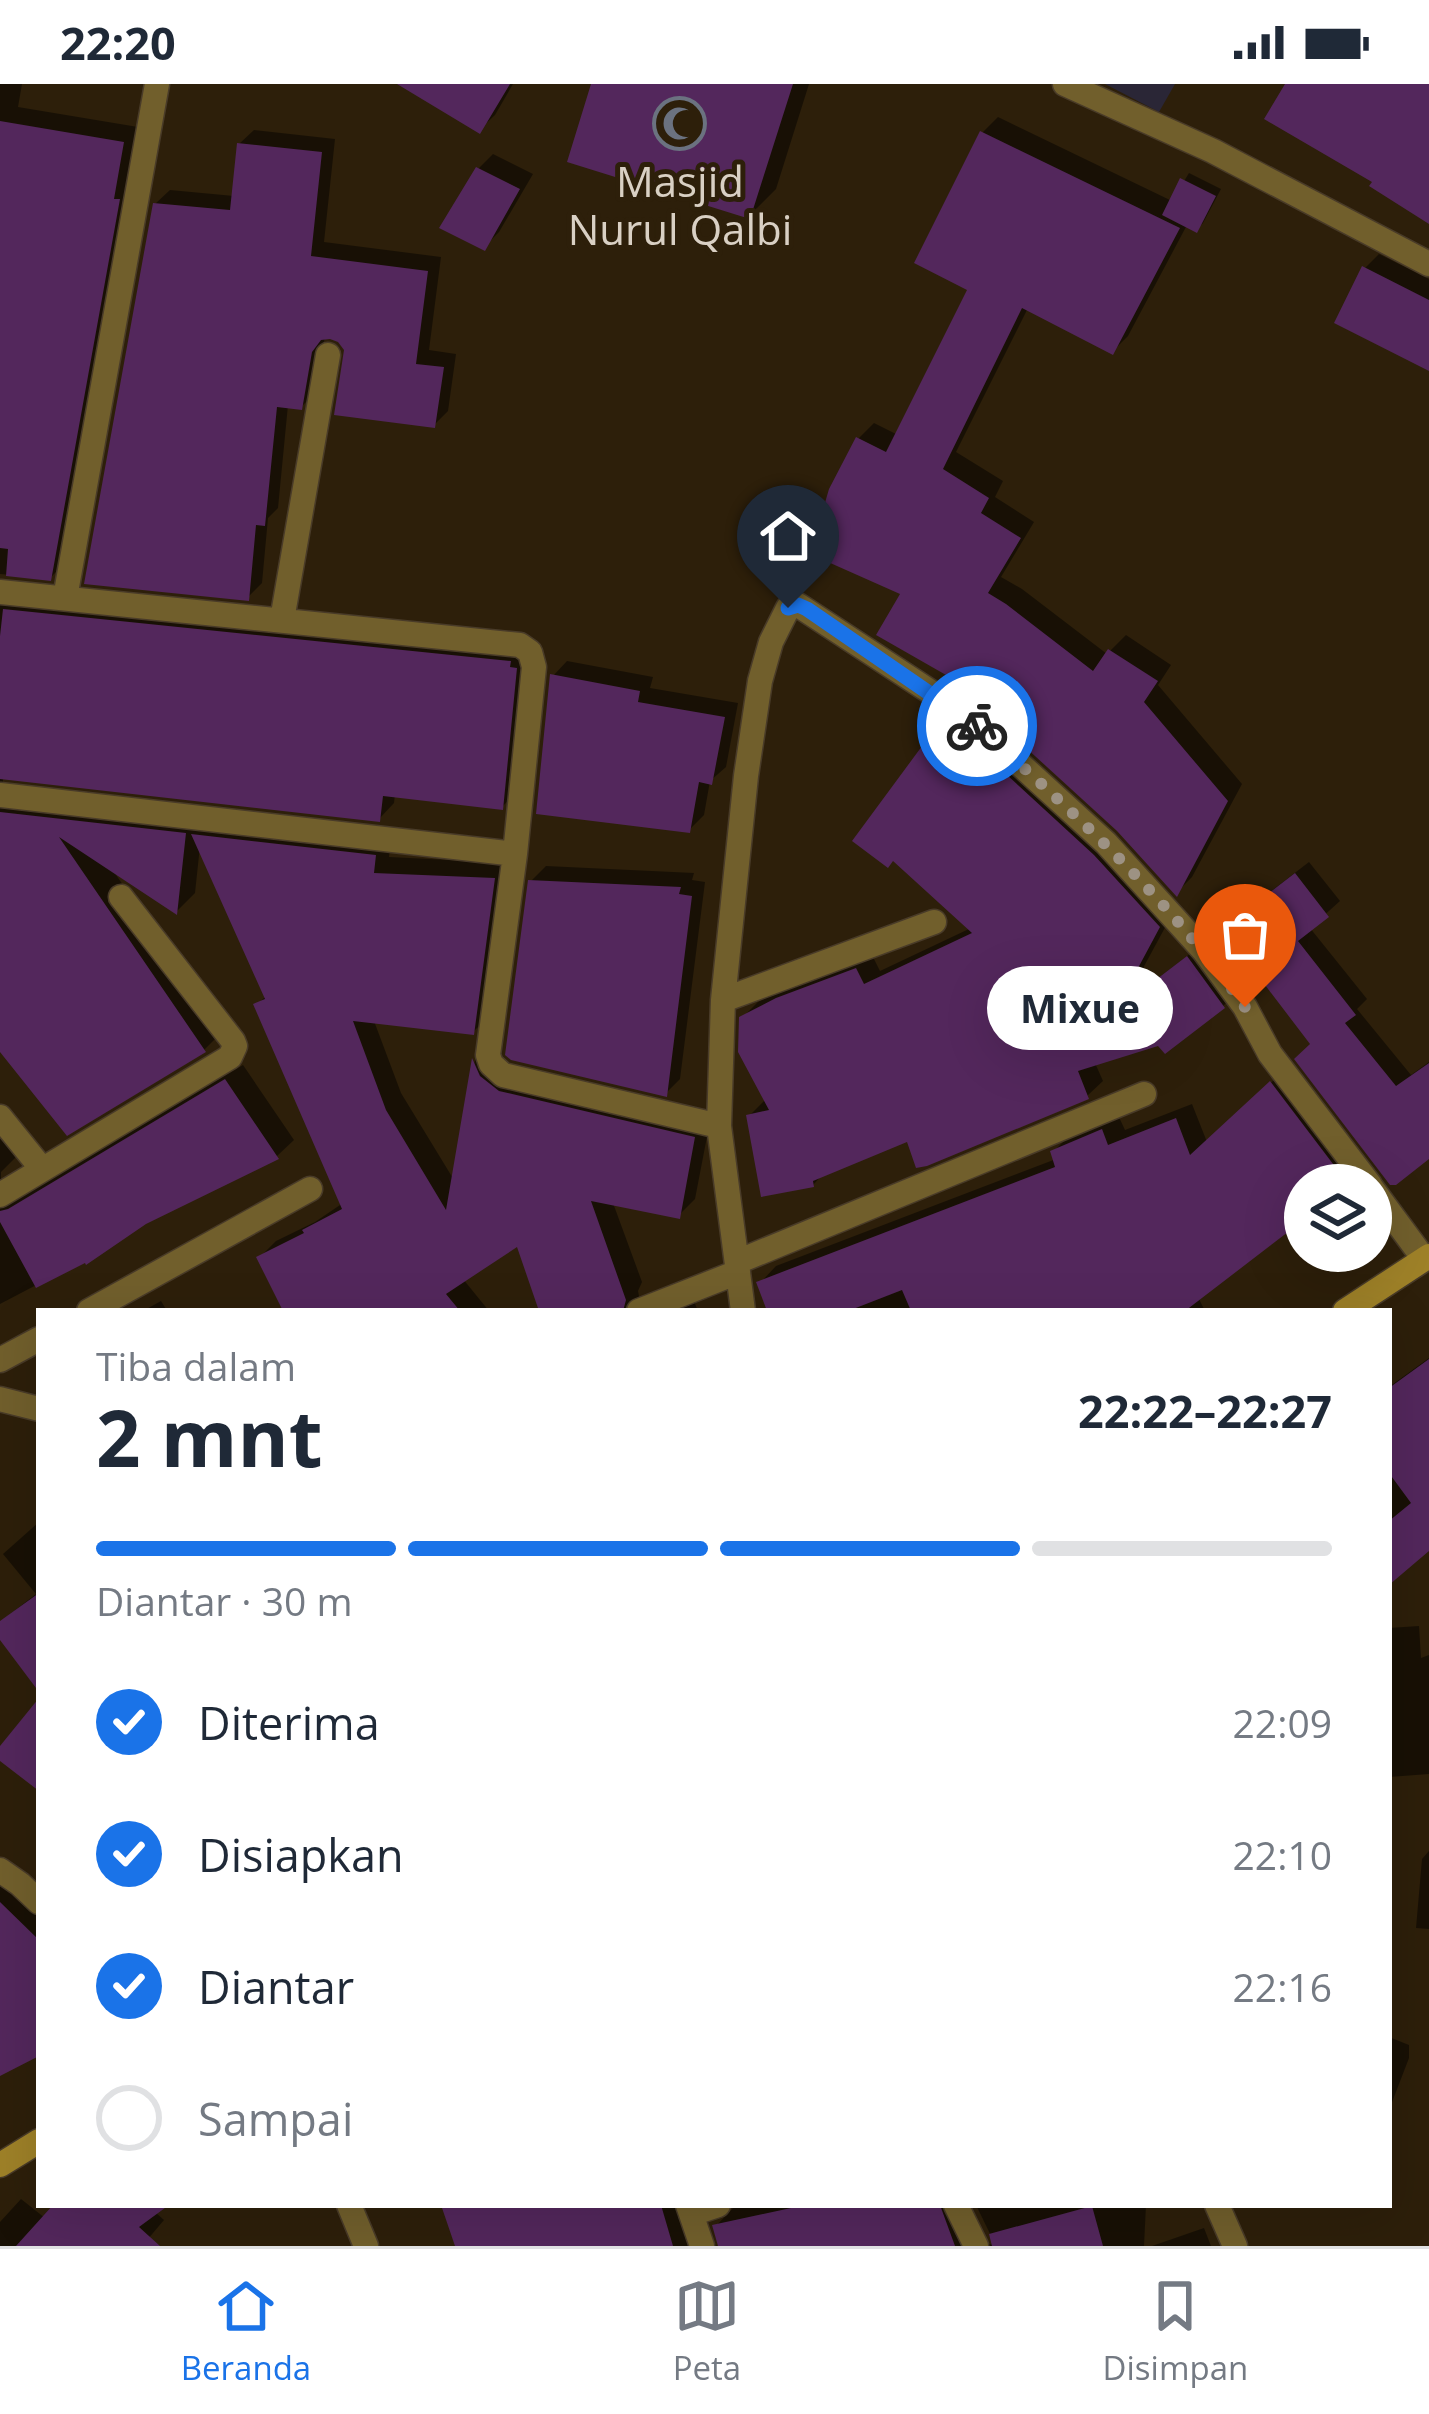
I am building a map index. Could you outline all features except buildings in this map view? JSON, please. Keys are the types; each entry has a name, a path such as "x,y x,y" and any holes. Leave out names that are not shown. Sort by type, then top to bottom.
{"main road":[{"path":"1350,1308 1426,1258"},
{"path":"0,2165 36,2143"}],"street":[{"path":"65,598 157,84"},
{"path":"1065,84 1213,152 1429,264"},
{"path":"282,620 328,355"},
{"path":"0,592 520,646 530,652 534,668 490,1064 503,1075 719,1126"},
{"path":"743,1308 719,1126 723,1000 746,776 763,668 779,622 788,608 798,605 966,715 1106,842 1204,951 1245,1007 1270,1054 1353,1164"},
{"path":"0,795 515,854"},
{"path":"0,1195 230,1057 235,1046 121,897"},
{"path":"723,1000 934,922"},
{"path":"647,1308 1144,1094"},
{"path":"0,1117 42,1169"},
{"path":"94,1308 310,1189"},
{"path":"1392,1214 1426,1258"},
{"path":"0,1360 36,1341"},
{"path":"0,1399 36,1408"},
{"path":"0,1870 36,1900"},
{"path":"350,2208 366,2246"},
{"path":"957,2208 976,2246"},
{"path":"1217,2208 1235,2246"},
{"path":"690,2209 702,2246"}],"shaded area":[{"path":"1105,84 1175,84 1159,112"}],"way so far":[{"path":"977,726 1106,842 1204,951 1245,1007"}],"place":[{"name":"Masjid Nurul Qalbi","path":"680,123"},
{"name":"Mixue","path":"1245,1007"}],"route":[{"path":"788,608 807,609 977,726"}]}
